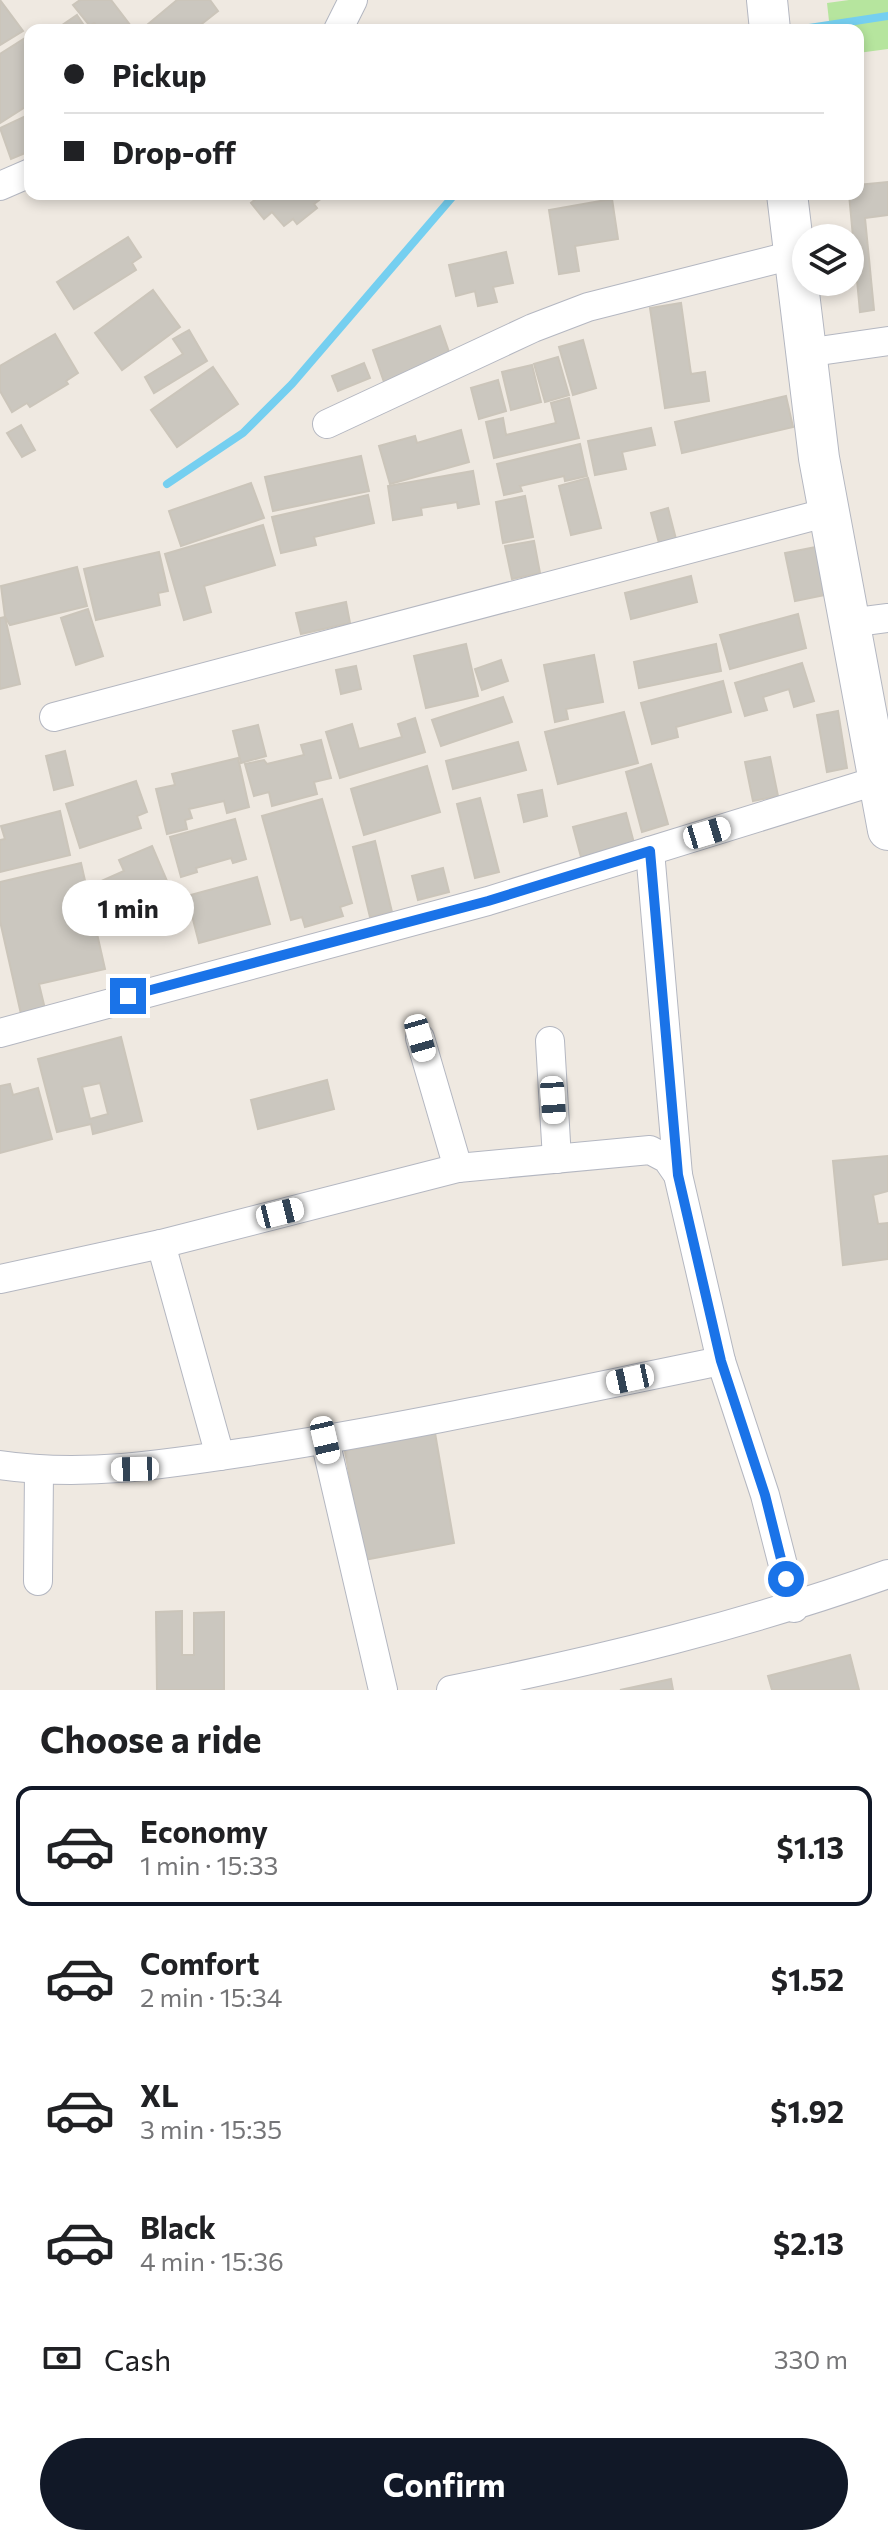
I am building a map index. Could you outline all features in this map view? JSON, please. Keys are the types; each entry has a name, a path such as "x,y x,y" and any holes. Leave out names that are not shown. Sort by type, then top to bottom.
{"street":[{"path":"341,24 353,0"},
{"path":"0,186 24,176"},
{"path":"788,200 792,245"},
{"path":"327,424 533,328 588,307 792,255"},
{"path":"798,296 829,512 869,621 879,780 888,830"},
{"path":"805,353 888,341"},
{"path":"54,717 829,512"},
{"path":"0,1033 488,901 879,780"},
{"path":"650,851 678,1175 721,1361 765,1495 794,1608"},
{"path":"420,1038 458,1168"},
{"path":"550,1041 557,1159"},
{"path":"0,1279 161,1244 458,1168 650,1150 667,1159 678,1175"},
{"path":"161,1244 220,1456"},
{"path":"0,1465 39,1471 135,1469 325,1440 721,1361"},
{"path":"325,1440 383,1690"},
{"path":"38,1581 39,1471"},
{"path":"451,1690 604,1659 794,1608 888,1574"}],"green space":[{"path":"888,0 888,49 864,52 864,24 829,24 827,3"}],"building":[{"path":"0,0 23,31 0,45"},
{"path":"80,0 111,0 129,24 88,24 73,5"},
{"path":"177,0 210,0 218,11 202,24 148,24"},
{"path":"77,15 83,24 64,24"},
{"path":"24,39 24,108 0,123 0,54"},
{"path":"24,117 24,154 11,159 0,128"},
{"path":"888,182 888,215 865,218 874,310 860,312 859,296 864,296 864,224 852,224 850,200 864,200 864,184"},
{"path":"255,200 319,200 314,204 317,208 297,224 293,219 284,226 272,212 264,219 251,203"},
{"path":"612,200 618,239 575,246 579,271 559,274 549,210"},
{"path":"128,237 141,257 132,263 136,270 74,309 57,282"},
{"path":"506,252 513,283 493,287 497,302 478,306 475,291 456,296 449,265"},
{"path":"153,290 180,327 122,370 95,333"},
{"path":"681,303 691,374 705,372 709,401 665,408 650,308"},
{"path":"440,326 451,358 384,382 373,350"},
{"path":"189,330 207,361 154,393 145,377 183,354 173,339"},
{"path":"55,334 78,373 66,381 68,384 30,407 27,403 12,412 0,391 0,366"},
{"path":"583,340 596,388 573,395 559,347"},
{"path":"558,357 569,395 545,402 534,364"},
{"path":"364,363 370,378 338,391 332,376"},
{"path":"532,365 541,402 511,410 502,372"},
{"path":"213,367 238,404 177,447 151,410"},
{"path":"498,380 506,411 479,419 471,388"},
{"path":"786,396 793,427 682,453 675,422"},
{"path":"569,398 579,438 494,458 486,422 503,418 506,435 556,423 551,403"},
{"path":"21,425 35,450 22,457 7,433"},
{"path":"651,428 655,445 622,452 626,469 595,475 588,441"},
{"path":"461,430 469,462 390,484 379,446 415,436 417,443"},
{"path":"580,444 587,476 565,481 564,476 520,486 522,491 504,495 497,464"},
{"path":"361,456 369,491 273,511 265,477"},
{"path":"473,471 479,504 458,508 457,502 421,508 422,515 393,520 388,486"},
{"path":"588,478 601,528 571,535 559,486"},
{"path":"251,483 264,518 181,546 169,511"},
{"path":"368,495 374,523 314,537 316,545 281,553 272,517"},
{"path":"525,496 533,537 503,543 496,502"},
{"path":"668,508 676,539 659,543 651,513"},
{"path":"263,525 275,565 204,586 211,612 184,620 165,554"},
{"path":"534,541 540,573 512,579 505,546"},
{"path":"821,546 825,595 795,601 785,553"},
{"path":"159,552 168,591 158,593 160,605 96,620 84,569"},
{"path":"77,567 87,606 10,625 5,617 1,586"},
{"path":"691,576 697,602 631,619 625,593"},
{"path":"346,602 350,623 301,634 296,613"},
{"path":"88,609 103,656 76,665 61,618"},
{"path":"798,614 806,648 730,669 720,635"},
{"path":"5,617 20,684 0,689 0,618"},
{"path":"466,644 478,696 426,708 414,656"},
{"path":"716,644 721,671 639,688 634,662"},
{"path":"594,655 603,702 566,709 568,719 555,722 544,665"},
{"path":"501,660 508,681 482,690 475,669"},
{"path":"802,663 814,701 794,707 789,689 763,697 767,710 745,716 735,683"},
{"path":"356,666 361,689 341,694 336,670"},
{"path":"723,681 731,712 676,727 678,737 652,744 641,703"},
{"path":"503,697 512,722 441,746 432,720"},
{"path":"838,711 847,768 827,772 817,715"},
{"path":"624,712 638,763 558,784 545,732"},
{"path":"415,718 425,752 340,778 326,732 352,724 359,749 402,737 398,724"},
{"path":"258,725 266,756 241,763 233,731"},
{"path":"321,740 331,778 314,782 317,794 272,806 269,792 254,796 245,764 264,760 267,764 304,755 301,745"},
{"path":"518,742 526,770 453,789 446,761"},
{"path":"65,751 73,785 54,790 46,756"},
{"path":"770,757 778,796 753,801 745,762"},
{"path":"238,758 249,807 227,813 224,801 189,809 192,818 185,820 187,829 167,834 156,789 175,785 172,774"},
{"path":"651,764 668,824 642,832 626,772"},
{"path":"427,766 440,812 364,835 351,789"},
{"path":"136,781 147,812 137,816 141,828 80,848 66,804"},
{"path":"542,790 547,816 524,822 518,795"},
{"path":"480,798 499,872 475,878 457,804"},
{"path":"322,799 352,903 340,907 343,916 305,927 302,917 291,920 262,816"},
{"path":"60,811 70,855 0,872 0,840 5,839 1,826"},
{"path":"626,813 634,843 581,857 573,827"},
{"path":"235,819 246,859 233,863 231,858 196,868 197,872 181,877 170,837"},
{"path":"375,841 392,912 370,917 353,847"},
{"path":"152,846 170,888 111,912 99,882 124,871 119,860"},
{"path":"81,863 105,969 39,984 45,1009 21,1014 0,921 0,882"},
{"path":"443,868 449,892 418,900 412,876"},
{"path":"257,877 270,924 199,943 187,896"},
{"path":"121,1037 142,1121 93,1134 91,1124 57,1132 38,1059","holes":["100,1083 108,1114 90,1119 82,1087"]},
{"path":"327,1080 334,1109 258,1129 251,1100"},
{"path":"10,1084 13,1095 38,1088 52,1139 0,1153 0,1086"},
{"path":"888,1156 888,1191 873,1195 878,1224 888,1223 888,1259 843,1265 833,1161"},
{"path":"435,1433 454,1543 364,1560 345,1451"},
{"path":"182,1611 182,1655 194,1655 194,1613 224,1612 224,1690 157,1690 156,1612"},
{"path":"850,1655 859,1690 772,1690 768,1676"},
{"path":"671,1679 673,1690 620,1690"}],"waterway":[{"path":"835,24 888,16"},
{"path":"167,484 243,433 292,384 450,200"}],"route":[{"path":"128,996 488,901 650,851 678,1175 721,1361 765,1495 786,1579"}]}
